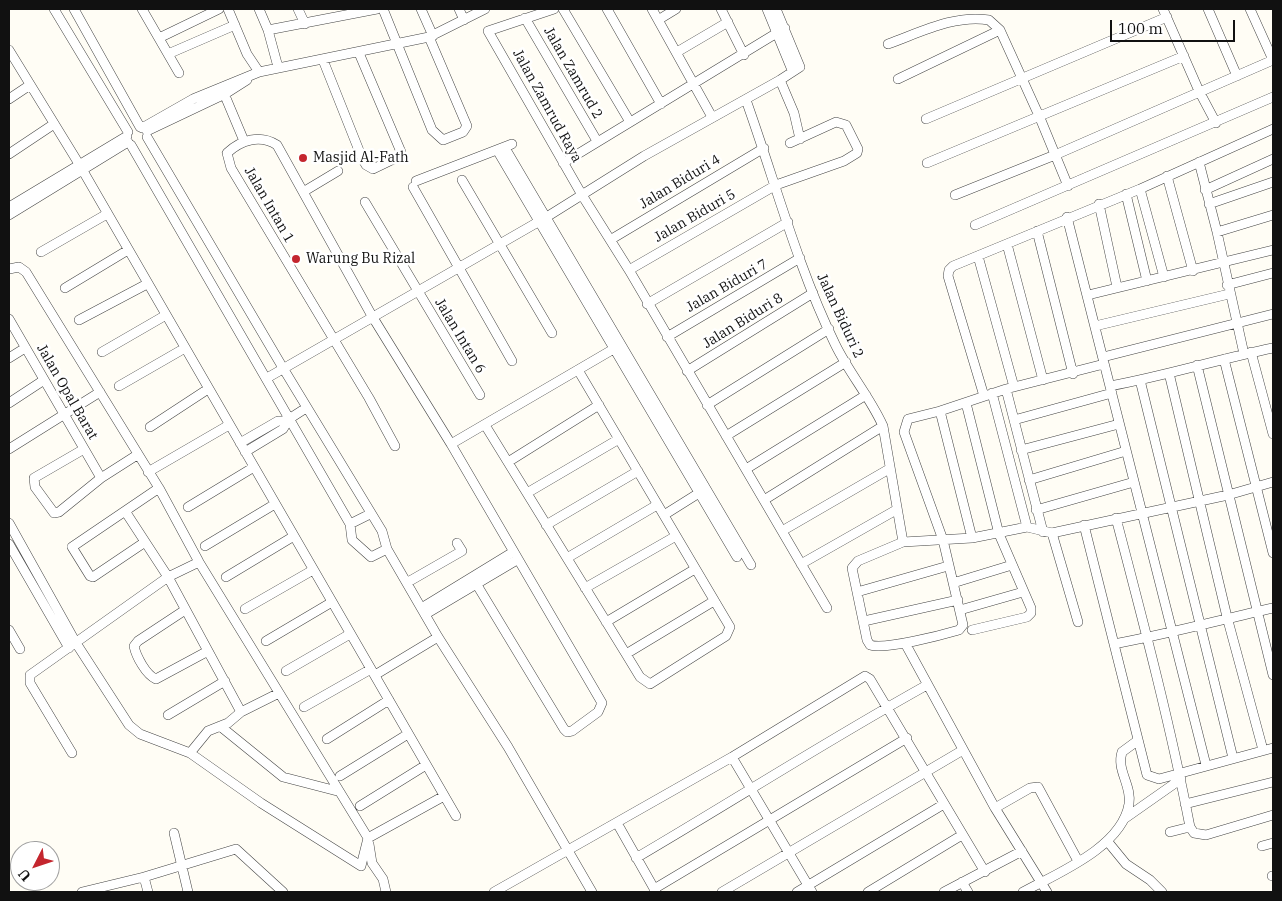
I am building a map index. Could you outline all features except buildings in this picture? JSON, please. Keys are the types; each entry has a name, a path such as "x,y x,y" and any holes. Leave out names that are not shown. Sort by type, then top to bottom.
{"street":[{"path":"54,9 266,378 288,420 350,524 352,540 371,557 387,550"},
{"path":"74,9 282,368 382,531 387,550 408,582 438,637 508,747 592,892"},
{"path":"142,9 179,73"},
{"path":"159,38 219,9"},
{"path":"228,9 247,54 258,72"},
{"path":"259,9 268,30 278,67"},
{"path":"298,9 305,24"},
{"path":"268,30 305,24 342,12 377,9"},
{"path":"383,9 432,130 443,140 450,139 463,132 467,126 421,9"},
{"path":"459,9 464,20"},
{"path":"144,131 258,72 359,53 431,36 485,9"},
{"path":"525,18 554,9"},
{"path":"564,9 596,67 630,122"},
{"path":"607,9 661,104"},
{"path":"652,9 712,117"},
{"path":"658,20 676,9"},
{"path":"722,9 744,55"},
{"path":"767,9 781,31"},
{"path":"266,378 542,220 644,156 780,80 792,70 776,9"},
{"path":"1208,9 1237,76"},
{"path":"954,195 1054,155 1273,60 1250,9"},
{"path":"926,119 1165,13 1199,91 1216,122"},
{"name":"Jalan Zamrud Raya","path":"525,18 488,31 582,195 629,270 706,405 746,469 827,608"},
{"name":"Jalan Zamrud 2","path":"525,18 596,141"},
{"path":"888,44 936,26 955,22 988,20 1000,30 1040,118 1068,186"},
{"path":"677,52 728,22"},
{"path":"168,54 235,25"},
{"path":"898,78 1000,30"},
{"path":"564,163 596,141 695,85 781,31"},
{"path":"9,50 81,168 456,816"},
{"path":"323,60 362,158 366,165 374,169 393,161 400,156 401,152 359,53"},
{"path":"927,163 1040,118 1184,56"},
{"path":"780,80 794,113 800,139 790,143"},
{"path":"9,99 30,85"},
{"path":"223,90 244,142 265,140 277,145 372,316 451,444 602,703 598,712 572,731 568,732 564,729 477,585"},
{"path":"975,225 1273,97"},
{"name":"Jalan Biduri 2","path":"746,100 813,293 846,362 876,410 883,426 903,542"},
{"name":"Jalan Biduri 5","path":"629,270 776,185 844,161 857,153 858,148 846,126 841,122 836,122 800,139"},
{"path":"9,154 54,124"},
{"path":"9,215 129,139 135,127 144,131"},
{"path":"1027,527 998,415 988,394 948,276 949,270 953,266 1067,217 1140,189 1273,129"},
{"path":"129,139 139,147 143,145 144,131"},
{"name":"Jalan Intan 1","path":"244,142 227,153 228,162 333,340"},
{"path":"512,362 414,184 505,147 537,211 596,312 719,518 751,565"},
{"name":"Jalan Biduri 4","path":"610,240 764,148"},
{"path":"1205,190 1273,159"},
{"path":"1199,162 1217,232 1236,323 1248,353 1273,434"},
{"path":"9,206 81,168"},
{"path":"303,192 338,171"},
{"path":"1167,176 1193,271"},
{"path":"462,180 552,333"},
{"path":"1209,204 1273,182"},
{"path":"1140,189 1164,277"},
{"path":"1126,194 1147,281"},
{"name":"Jalan Intan 6","path":"364,202 480,395"},
{"path":"1099,204 1117,287"},
{"path":"41,252 107,214"},
{"path":"1217,232 1273,215"},
{"path":"1067,217 1206,765"},
{"path":"647,304 788,222"},
{"path":"1037,231 1073,374"},
{"path":"1007,244 1043,380"},
{"path":"65,288 128,250"},
{"path":"1088,295 1223,264 1273,250"},
{"path":"978,256 1010,388 1012,416 1043,532"},
{"name":"Jalan Biduri 7","path":"667,337 800,258"},
{"path":"9,269 18,267 26,272 159,488 199,562 368,838 372,863 383,879 386,892"},
{"path":"1096,326 1228,289 1273,273"},
{"path":"79,320 148,284"},
{"name":"Jalan Biduri 8","path":"687,371 813,293"},
{"path":"1273,314 1104,361 1073,374 1010,388 940,411 911,417 905,423 904,432 943,540 963,625 959,630 881,646 870,645 867,640 852,568 854,564 903,542 943,540 972,538 1000,534 1027,527 1052,533 1116,518 1172,508 1273,482"},
{"path":"102,352 166,316"},
{"name":"Jalan Opal Barat","path":"9,319 100,478"},
{"path":"706,405 829,329"},
{"path":"333,340 395,446"},
{"path":"451,444 617,347"},
{"path":"9,358 25,348"},
{"path":"119,386 185,348"},
{"path":"998,415 1012,416 1111,390 1169,372 1273,348"},
{"path":"1224,359 1273,553"},
{"path":"726,436 846,362"},
{"path":"1197,365 1273,674"},
{"path":"486,425 640,677 650,684 726,636 730,627 578,370"},
{"path":"1169,372 1227,617 1263,750"},
{"path":"9,403 44,380"},
{"path":"1140,380 1233,758"},
{"path":"150,426 208,389"},
{"path":"9,448 65,416 100,392"},
{"path":"746,469 866,395"},
{"path":"966,403 1000,534 1031,608 1031,613 1027,616 972,630"},
{"path":"508,462 599,405"},
{"path":"240,443 278,420 288,420 306,408"},
{"path":"940,411 972,538"},
{"path":"245,452 285,428 288,420"},
{"path":"1021,450 1119,424"},
{"path":"148,472 229,425"},
{"path":"764,500 883,426"},
{"path":"667,432 699,493 719,518 737,557"},
{"path":"527,492 619,439"},
{"path":"84,449 36,476 33,481 35,487 54,514 59,512 100,478 138,455"},
{"path":"1029,480 1126,451"},
{"path":"188,507 254,467"},
{"path":"782,531 889,469"},
{"path":"546,524 638,471"},
{"path":"1036,510 1134,482"},
{"path":"145,542 93,577 90,576 72,547 159,488"},
{"path":"664,515 699,493"},
{"path":"205,546 275,504"},
{"path":"567,558 657,505"},
{"path":"801,564 896,510"},
{"path":"125,511 168,577 241,712"},
{"path":"350,524 370,514"},
{"path":"1116,518 1148,638 1190,827 1194,833 1206,835 1273,815"},
{"path":"9,523 73,645"},
{"path":"1084,525 1147,775 1156,779 1180,776"},
{"path":"1052,533 1078,622"},
{"path":"226,577 294,536"},
{"path":"585,588 676,536"},
{"path":"408,582 462,551 457,543"},
{"path":"9,544 73,645 130,725 140,734 190,753 261,802 361,866 368,838 444,796"},
{"path":"424,611 477,585 515,556"},
{"path":"424,611 515,556"},
{"path":"72,753 29,679 30,675 168,577 199,562"},
{"path":"953,583 1012,565"},
{"path":"857,592 948,566"},
{"path":"606,622 695,569"},
{"path":"245,609 313,570"},
{"path":"960,610 1023,592"},
{"path":"864,621 958,600"},
{"path":"626,654 714,601"},
{"path":"266,641 332,602"},
{"path":"1114,644 1148,638 1227,617 1273,608"},
{"path":"185,610 138,641 134,646 135,652 151,677 156,679 208,651"},
{"path":"9,630 20,649"},
{"path":"286,671 350,634"},
{"path":"304,707 438,637"},
{"path":"904,642 995,808 1047,892"},
{"path":"496,891 732,757 865,676 870,679 907,738 984,872"},
{"path":"168,715 225,681"},
{"path":"636,858 752,790 817,748 926,685"},
{"path":"190,753 208,731 279,693"},
{"path":"327,739 389,700"},
{"path":"220,726 283,777 337,790"},
{"path":"340,776 408,734"},
{"path":"617,822 655,890 907,738"},
{"path":"1023,892 1108,842 1124,819 1129,804 1130,793 1119,759 1122,752 1137,741"},
{"path":"1124,819 1180,776 1206,765 1273,748"},
{"path":"722,892 790,854 926,770 963,750"},
{"path":"732,757 771,820 810,889"},
{"path":"360,806 426,765"},
{"path":"1186,804 1273,782"},
{"path":"995,808 1030,788 1038,787 1078,861"},
{"path":"798,892 810,889 944,804"},
{"path":"1170,832 1190,827"},
{"path":"174,834 188,892"},
{"path":"868,892 962,835"},
{"path":"1108,842 1126,864 1150,880 1162,892"},
{"path":"1262,846 1273,843"},
{"path":"82,892 144,877 236,849 283,892"},
{"path":"944,892 1022,851"},
{"path":"144,877 148,892"},
{"path":"962,882 968,892"}],"place":[{"name":"Masjid Al-Fath","path":"303,158"},
{"name":"Warung Bu Rizal","path":"296,259"}]}
